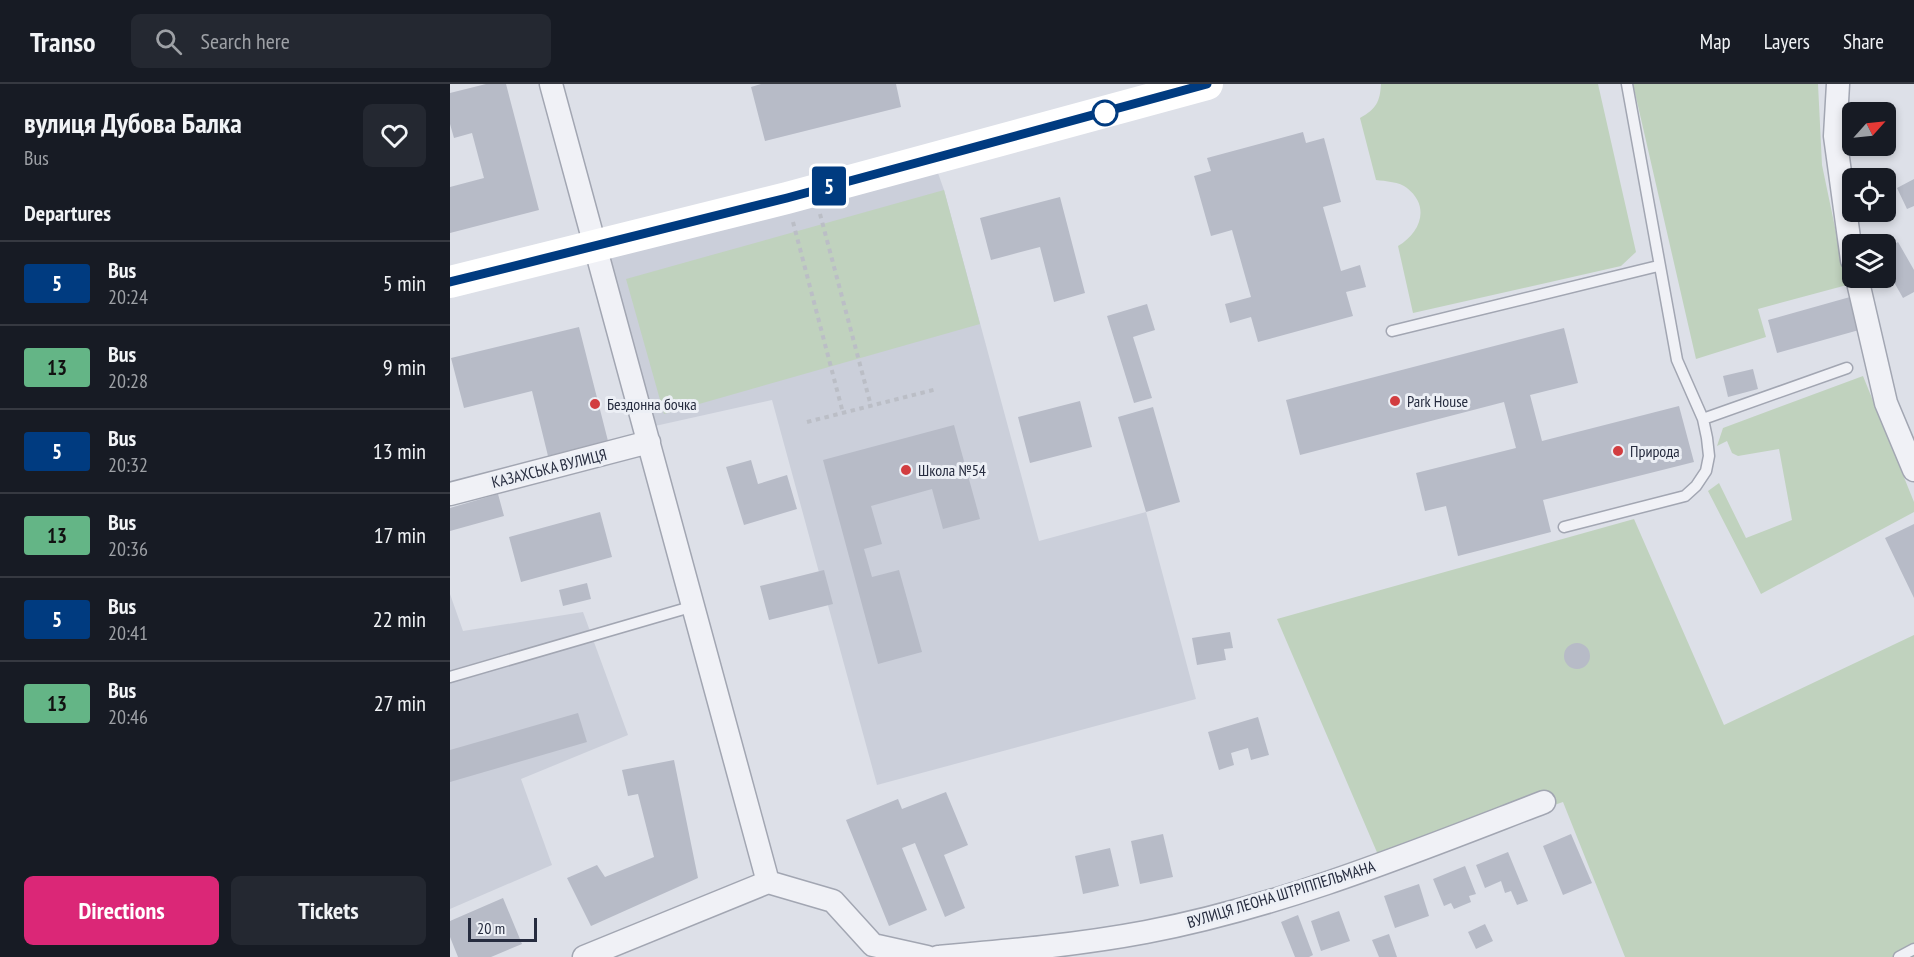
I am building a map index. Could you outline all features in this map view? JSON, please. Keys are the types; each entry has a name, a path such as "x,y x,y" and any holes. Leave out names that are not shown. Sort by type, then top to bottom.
{"street":[{"path":"551,84 768,882"},
{"path":"450,282 800,194 1207,84"},
{"path":"1838,84 1835,136 1848,234"},
{"path":"1859,288 1886,403 1914,470"},
{"name":"КАЗАХСЬКА ВУЛИЦЯ","path":"450,494 649,442"},
{"name":"ВУЛИЦЯ ЛЕОНА ШТРІППЕЛЬМАНА","path":"938,957 1064,945 1146,932 1232,912 1382,864 1544,802"},
{"path":"584,957 768,882 833,901 873,945 927,957"}],"lane":[{"path":"1564,527 1685,495 1706,471 1709,456 1703,419 1677,360 1658,266 1627,84"},
{"path":"1392,332 1658,266"},
{"path":"1703,419 1846,368"},
{"path":"450,677 694,606"},
{"path":"1899,957 1914,949"}],"path":[{"path":"800,194 871,406"},
{"path":"800,194 843,413"},
{"path":"807,422 938,389"}],"shaded area":[{"name":"Школа №54","path":"933,159 944,190 1039,541 1146,512 1196,699 877,785 772,400 646,428 593,245"},
{"path":"450,594 463,631 583,612 628,735 521,779 552,865 450,909"}],"green space":[{"path":"1381,84 1598,84 1636,252 1621,266 1413,313 1398,246 1406,241 1417,227 1420,219 1419,203 1404,186 1376,180 1360,118 1376,104 1380,96"},
{"path":"1633,84 1818,84 1822,165 1842,261 1842,286 1758,309 1766,337 1696,359"},
{"path":"944,190 980,324 664,414 626,279"},
{"path":"1863,376 1914,502 1914,512 1761,594 1708,491 1719,483 1746,538 1792,520 1779,449 1738,456 1732,453 1727,441 1717,446 1723,428"},
{"path":"1634,519 1724,725 1914,635 1914,957 1625,957 1563,802 1382,864 1277,619"}],"building":[{"path":"486,84 506,84 539,210 450,233 450,187 484,178 472,133 454,138 450,124 450,93"},
{"path":"761,84 896,84 901,107 765,141 751,87"},
{"path":"1303,132 1306,143 1324,138 1341,202 1323,207 1341,271 1360,265 1366,287 1346,292 1353,316 1258,342 1251,317 1230,323 1225,304 1251,297 1232,230 1211,236 1194,176 1211,171 1207,158"},
{"path":"1914,179 1914,206 1907,209 1897,188"},
{"path":"1060,197 1085,293 1054,302 1040,247 991,260 980,218"},
{"path":"1898,242 1914,270 1914,292 1903,298 1896,286 1896,243"},
{"path":"1850,297 1859,330 1777,353 1768,320"},
{"path":"1147,304 1155,330 1133,337 1152,398 1134,403 1107,316"},
{"path":"579,327 608,441 548,456 532,391 464,408 451,358"},
{"path":"1564,328 1578,383 1530,395 1542,441 1679,406 1694,462 1543,500 1551,532 1458,556 1446,506 1425,511 1416,473 1516,448 1504,402 1300,455 1286,400"},
{"path":"1753,369 1758,389 1728,397 1723,376"},
{"path":"1080,401 1092,447 1030,463 1018,417"},
{"path":"1153,407 1180,502 1146,512 1118,417"},
{"path":"954,425 980,519 943,529 932,489 871,506 882,544 864,549 872,577 899,570 922,652 878,664 823,460"},
{"path":"751,460 758,484 787,475 797,509 744,525 726,467"},
{"path":"498,494 504,516 450,531 450,508"},
{"path":"600,512 612,557 521,582 509,537"},
{"path":"1914,524 1914,598 1885,538"},
{"path":"824,570 833,604 769,620 760,586"},
{"path":"587,583 591,599 563,606 559,590"},
{"path":"1230,632 1233,648 1224,649 1226,660 1197,665 1192,638"},
{"path":"1577,643 1586,647 1590,656 1586,665 1577,669 1568,665 1564,656 1568,647"},
{"path":"578,713 587,742 450,782 450,750"},
{"path":"1258,717 1269,755 1251,760 1248,748 1231,753 1234,765 1219,770 1208,732"},
{"path":"674,760 698,878 591,926 567,878 597,865 605,877 654,857 638,794 628,796 622,770"},
{"path":"946,792 968,845 944,855 965,908 945,917 915,843 902,848 927,910 889,926 846,820 898,799 902,809"},
{"path":"1163,834 1173,877 1140,884 1131,841"},
{"path":"1571,834 1592,883 1563,895 1543,846"},
{"path":"1110,848 1119,886 1083,894 1075,856"},
{"path":"1508,852 1528,901 1517,905 1511,891 1505,893 1501,881 1485,888 1476,865"},
{"path":"1465,866 1476,894 1469,896 1471,902 1454,909 1451,903 1444,906 1433,879"},
{"path":"1419,884 1429,916 1395,928 1384,896"},
{"path":"503,898 522,944 491,957 458,957 450,937 450,921"},
{"path":"1339,911 1350,941 1321,951 1311,921"},
{"path":"1298,915 1313,955 1309,957 1295,957 1281,922"},
{"path":"1485,924 1493,941 1476,949 1468,932"},
{"path":"1389,934 1397,957 1379,957 1372,940"}],"bus line":[{"name":"5","path":"450,282 787,198 1207,84"}],"place":[{"name":"Park House","path":"1395,401"},
{"name":"Бездонна бочка","path":"595,404"},
{"name":"Природа","path":"1618,451"},
{"name":"Школа №54","path":"906,470"}]}
